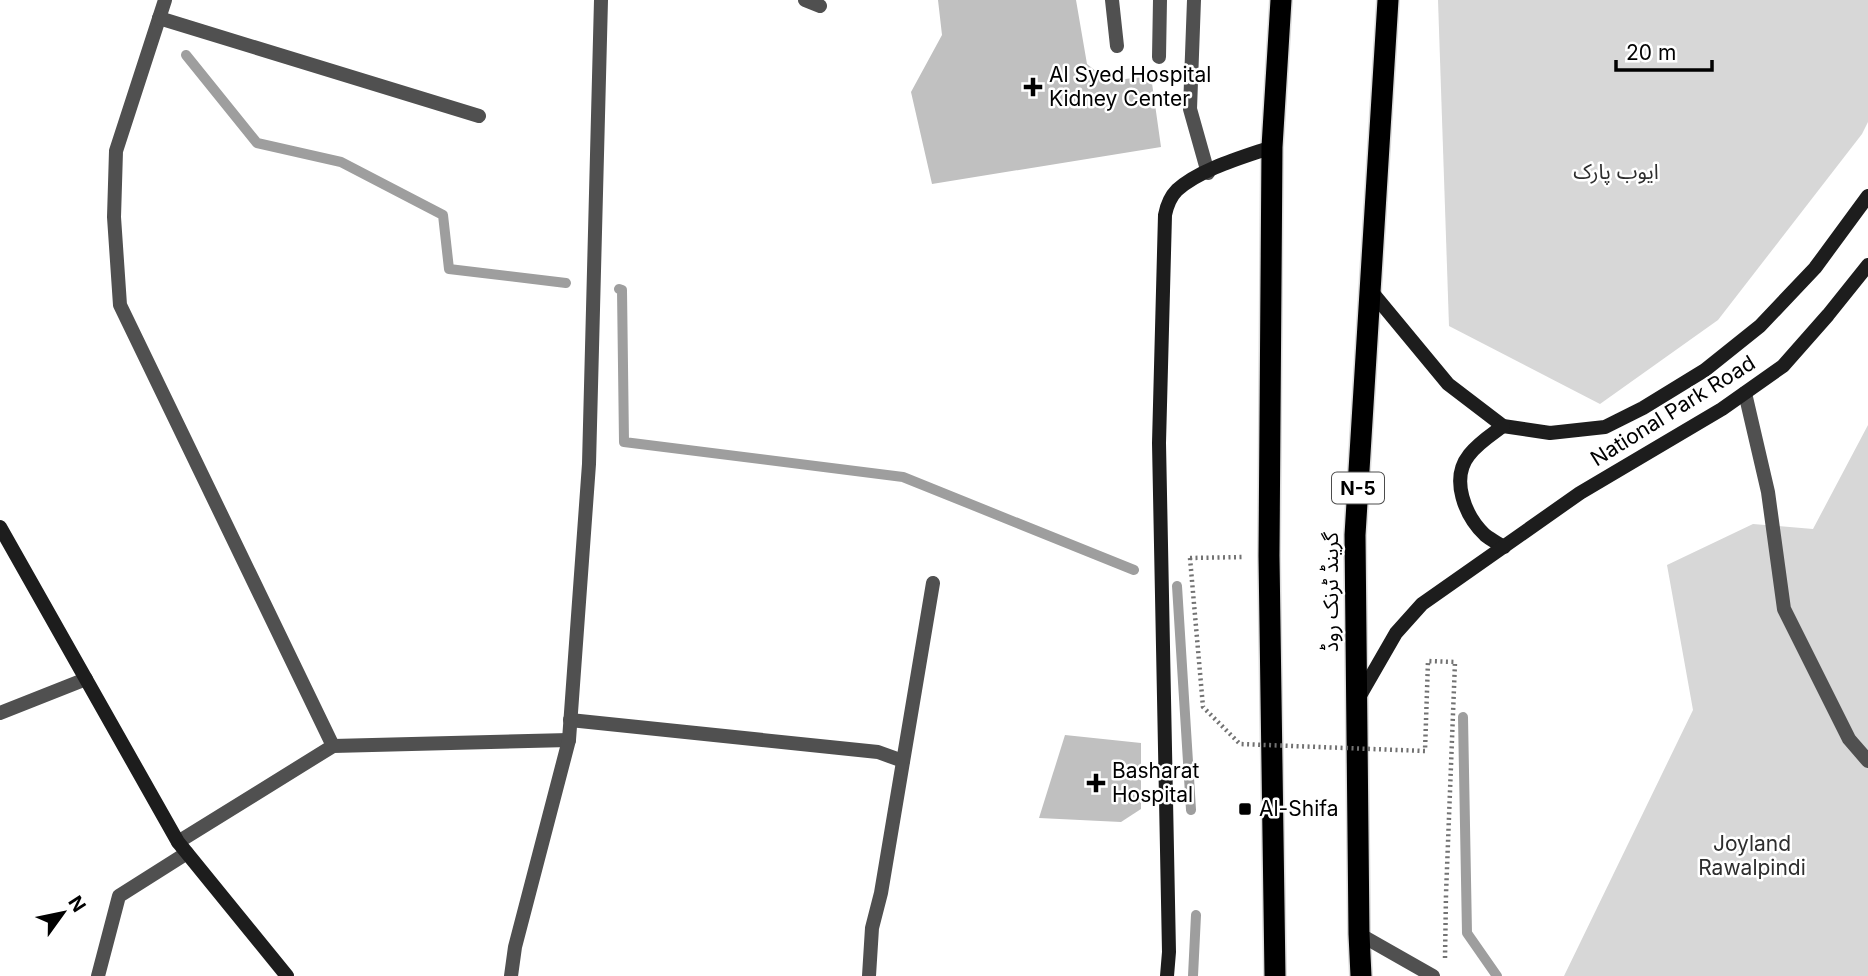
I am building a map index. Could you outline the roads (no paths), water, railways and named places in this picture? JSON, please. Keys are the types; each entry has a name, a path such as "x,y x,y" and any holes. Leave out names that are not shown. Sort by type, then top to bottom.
{"highway":[{"path":"1275,976 1269,556 1272,147 1281,0"},
{"name":"گرینڈ ٹرنک روڈ","path":"1361,976 1355,703 1355,535 1388,0"}],"main road":[{"path":"1167,976 1169,951 1159,443 1165,215 1168,201 1176,191 1208,173 1272,147"},
{"name":"National Park Road","path":"1503,426 1550,433 1605,427 1643,408 1705,370 1760,326 1815,268 1868,196"},
{"name":"National Park Road","path":"1355,703 1396,633 1422,604 1580,493 1722,409 1783,366 1868,265"},
{"path":"1371,292 1448,384 1503,426 1470,454 1461,473 1461,486 1463,500 1478,526 1504,547"},
{"path":"0,527 182,847 287,976"}],"street":[{"path":"165,0 116,151 114,217 120,305 333,746"},
{"path":"511,976 515,947 569,740 589,464 601,0"},
{"path":"805,0 820,6"},
{"path":"1112,0 1117,46"},
{"path":"1159,57 1160,0"},
{"path":"1194,0 1190,109 1208,173"},
{"path":"159,18 480,116"},
{"path":"1745,393 1768,492 1784,608 1849,739 1868,761"},
{"path":"869,976 872,928 881,893 933,583"},
{"path":"0,713 86,679"},
{"path":"570,720 878,752 903,761"},
{"path":"99,976 119,896 182,847 333,746 569,740"},
{"path":"1359,934 1433,976"}],"waterway":[{"path":"186,55 257,143 341,162 443,215 449,269 566,283"},
{"path":"619,289 622,290 624,442 903,477 1134,570"},
{"path":"1177,586 1191,810"},
{"path":"1463,717 1467,933 1497,976"},
{"path":"1193,976 1196,915"}],"place":[{"name":"Al Syed Hospital Kidney Center","path":"1033,87"},
{"name":"Basharat Hospital","path":"1096,783"},
{"name":"Al-Shifa","path":"1245,809"}],"park label":[{"name":"ایوب پارک","path":"1616,172"},
{"name":"Joyland Rawalpindi","path":"1752,856"}]}
